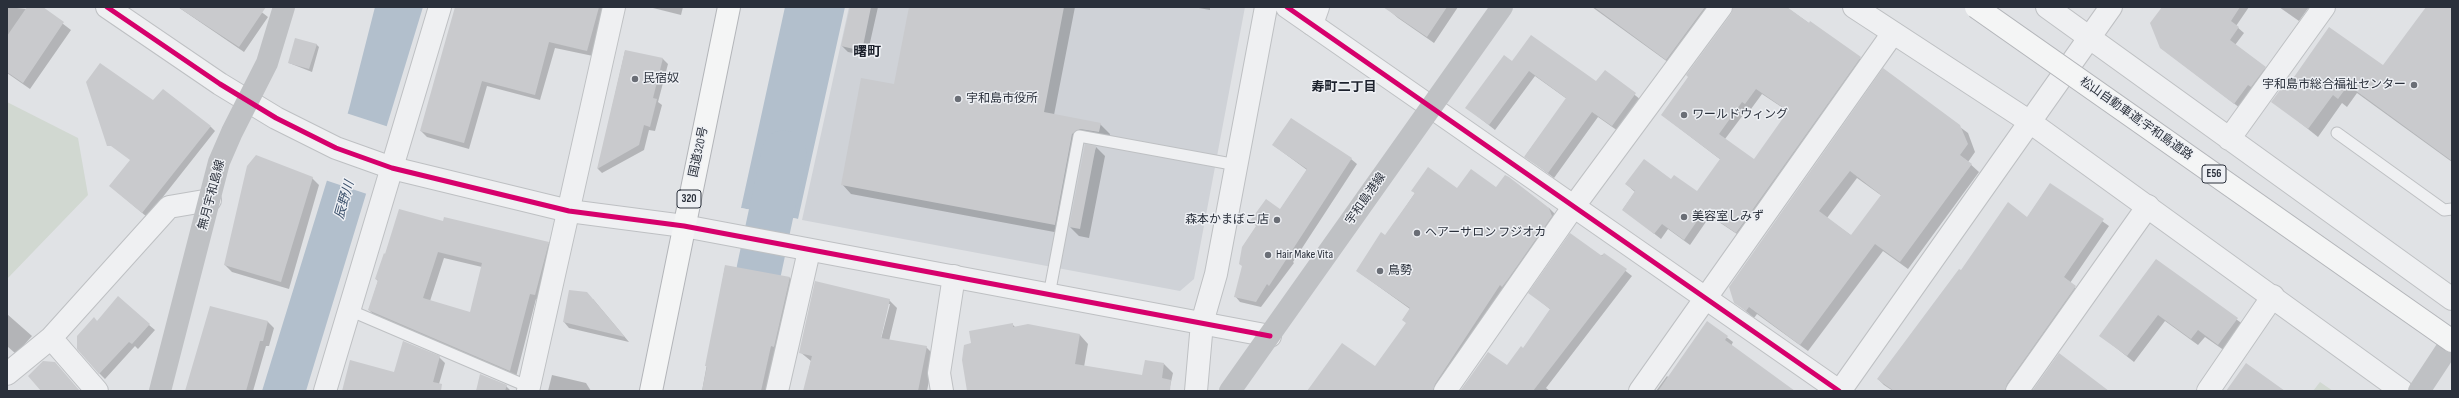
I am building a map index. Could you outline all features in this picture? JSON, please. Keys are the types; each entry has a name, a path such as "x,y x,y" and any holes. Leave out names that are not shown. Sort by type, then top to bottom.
{"highway":[{"name":"国道320号","path":"651,391 729,7"},
{"name":"松山自動車道;宇和島道路","path":"1976,7 2452,341"}],"main road":[{"name":"無月宇和島線","path":"160,391 219,162 268,63 284,7"},
{"name":"宇和島港線","path":"1230,391 1502,7"},
{"path":"2419,391 2452,341"}],"street":[{"path":"107,7 248,102 286,124 336,148 387,166 569,211 684,226 735,237 954,276 1270,336"},
{"path":"325,391 349,310 387,166 440,7"},
{"path":"529,389 614,7"},
{"path":"1196,391 1202,324 1216,274 1266,7"},
{"path":"1287,7 1315,16 1431,107 1840,391 2111,7"},
{"path":"1445,391 1574,206 1721,7"},
{"path":"1854,7 2030,122 2273,296 2402,391"},
{"path":"2047,7 2090,36 2229,140 2452,300"},
{"path":"2229,140 2324,7"},
{"path":"1640,391 1893,33"},
{"path":"7,374 51,338 169,207 210,200"},
{"path":"2016,391 2148,206"},
{"path":"777,391 801,249"},
{"path":"942,391 939,373 954,276"},
{"path":"2208,391 2273,296"},
{"path":"51,338 97,391"}],"lane":[{"path":"2337,133 2444,210 2452,209"},
{"path":"1050,294 1079,136 1237,165"},
{"path":"349,310 529,389"}],"shaded area":[{"name":"宇和島市役所","path":"849,7 1245,7 1194,279 1180,291 802,220"},
{"path":"7,102 78,138 88,195 7,279"},
{"path":"2320,382 2333,391 2313,391"}],"water":[{"name":"辰野川","path":"375,7 423,7 306,391 262,391 349,109"},
{"path":"785,7 845,7 798,219 741,208"}],"pier":[{"path":"346,113 389,127 367,194 325,180"},
{"path":"741,208 798,219 797,221 741,210"}],"building":[{"path":"27,7 43,7 64,22 23,83 7,72 7,36"},
{"path":"178,7 266,7 239,47"},
{"path":"455,7 599,7 587,51 549,42 535,95 482,81 464,143 420,131"},
{"path":"850,7 871,7 862,51 841,46"},
{"path":"909,7 1064,7 1044,112 1101,123 1099,132 1080,129 1072,134 1055,225 841,185 861,78 894,84"},
{"path":"1383,7 1447,7 1427,37"},
{"path":"1594,7 1705,7 1666,60"},
{"path":"1733,7 1787,7 1809,23 1810,21 1861,57 1736,233 1704,211 1684,240 1662,224 1654,234 1622,210 1635,191 1625,184 1644,159 1671,179 1674,175 1697,191 1720,159 1661,115 1688,77 1686,75 1731,14","holes":["1756,89 1788,111 1754,159 1719,134 1742,102 1745,104"]},
{"path":"2162,7 2240,7 2231,21 2239,27 2230,40 2266,67 2251,87 2248,85 2234,104 2160,48 2150,23"},
{"path":"2426,7 2452,7 2452,161 2348,85 2338,99 2333,95 2308,129 2271,102 2286,82 2288,84 2294,77 2329,27 2383,65"},
{"path":"1531,35 1596,81 1605,70 1636,93 1612,126 1592,112 1548,173 1524,157 1566,98 1529,71 1489,125 1465,108 1504,55 1512,61"},
{"path":"295,38 317,44 309,69 288,63"},
{"path":"625,50 663,58 653,98 657,99 650,127 644,125 639,145 597,169"},
{"path":"100,63 153,100 163,89 211,126 142,213 109,186 130,160 111,146 107,146 86,82"},
{"path":"1883,68 1960,125 1968,144 1960,155 1972,164 1900,262 1875,244 1800,345 1749,307 1746,311 1734,303 1729,287","holes":["1850,171 1881,195 1851,235 1819,211"]},
{"path":"1291,118 1352,158 1269,286 1267,284 1256,302 1234,297 1242,266 1239,264 1242,247 1256,226 1250,221 1266,199 1280,209 1307,169 1272,145"},
{"path":"1085,144 1096,146 1080,229 1069,227"},
{"path":"256,155 313,177 281,282 224,265 247,166"},
{"path":"1428,167 1457,188 1471,169 1496,187 1505,175 1549,208 1552,216 1502,287 1500,285 1435,384 1433,391 1307,391 1342,343 1375,366 1406,323 1402,320 1410,308 1356,271 1381,232 1385,235 1415,193 1411,191"},
{"path":"2050,183 2104,219 2064,277 2076,286 2007,384 2005,391 1894,391 1877,379 1959,269 1961,270 2008,202 2027,217"},
{"path":"399,209 443,221 444,217 549,242 535,295 530,294 510,371 368,310 378,280 375,279 384,253 385,254","holes":["438,252 482,263 470,312 423,298"]},
{"path":"1570,233 1602,256 1604,253 1627,269 1533,391 1460,391 1488,352 1507,365 1521,346 1523,348 1550,309 1528,293"},
{"path":"2156,259 2238,318 2218,345 2198,330 2191,339 2158,315 2127,356 2099,336"},
{"path":"725,265 790,277 774,347 771,346 761,391 702,391 707,366 705,366"},
{"path":"815,281 890,299 881,338 927,346 918,391 803,391 812,356 799,353"},
{"path":"569,290 587,292 625,337 563,322"},
{"path":"118,296 150,324 132,344 129,342 99,374 77,349 77,336 94,317 97,321"},
{"path":"210,306 268,321 263,341 260,341 246,391 185,391"},
{"path":"1707,321 1728,336 1725,340 1795,391 1658,391"},
{"path":"1013,323 1013,327 1028,324 1080,334 1075,364 1142,375 1145,360 1164,363 1162,378 1171,380 1170,391 967,391 962,360 964,345 971,343 969,331"},
{"path":"403,341 440,356 433,382 442,384 441,391 342,391 350,360 394,372"},
{"path":"2059,353 2109,391 2032,391"},
{"path":"43,361 55,362 80,391 41,391 28,376"},
{"path":"2246,363 2285,391 2226,391"},
{"path":"480,374 507,385 505,391 476,391"}],"waterway":[{"path":"759,270 784,153"}],"cycle path":[{"path":"107,7 220,84 276,118 336,148 392,168 569,211 684,226 1270,336"},
{"path":"1287,7 1839,391"}],"place":[{"name":"民宿奴","path":"635,79"},
{"name":"宇和島市総合福祉センター","path":"2414,85"},
{"name":"宇和島市役所","path":"958,99"},
{"name":"ワールドウィング","path":"1684,115"},
{"name":"美容室しみず","path":"1684,217"},
{"name":"森本かまぼこ店","path":"1277,220"},
{"name":"ヘアーサロン フジオカ","path":"1417,233"},
{"name":"Hair Make Vita","path":"1268,255"},
{"name":"鳥勢","path":"1380,271"}],"district":[{"name":"曙町","path":"867,52"},
{"name":"寿町二丁目","path":"1344,88"}]}
